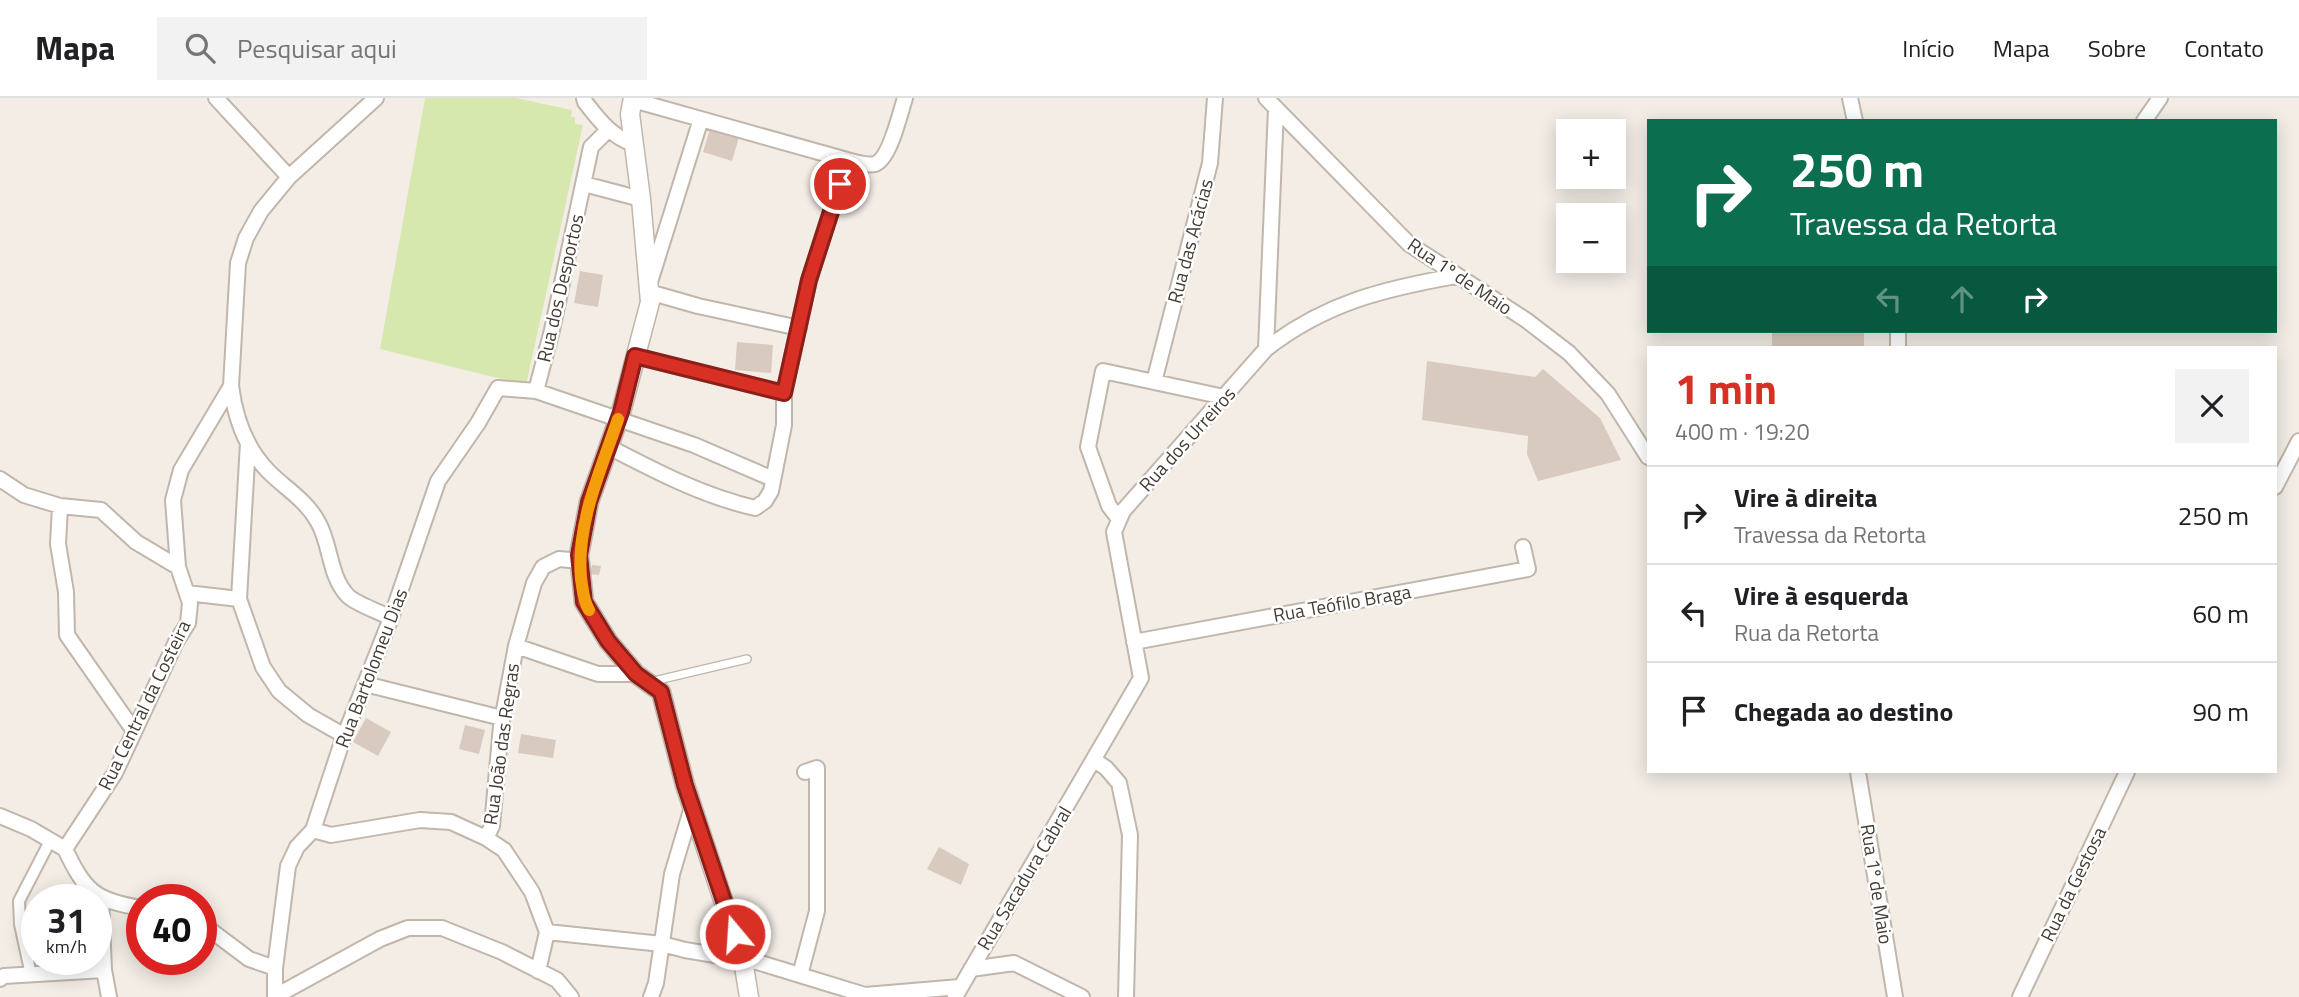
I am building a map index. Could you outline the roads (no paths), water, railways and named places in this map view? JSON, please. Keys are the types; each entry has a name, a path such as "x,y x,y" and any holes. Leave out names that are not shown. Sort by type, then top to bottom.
{"street":[{"path":"216,98 289,177"},
{"name":"Rua Central da Costeira","path":"65,849 115,773 176,642 188,623 190,603 178,567 173,500 181,470 230,386 238,263 251,229 261,211 289,177 376,98"},
{"path":"584,98 585,103 608,130 622,140 634,144"},
{"path":"749,997 743,960 692,807 661,692 643,679 608,641 584,602 580,561 589,502 618,420 650,302 630,114 633,99 873,165 883,160 905,98"},
{"name":"Rua das Acácias","path":"1154,382 1210,163 1215,98"},
{"path":"1850,98 1855,119"},
{"path":"2145,119 2160,98"},
{"path":"1266,349 1271,103"},
{"name":"Rua 1º de Maio","path":"1271,103 1409,244 1526,320 1569,353 1608,394 1647,455"},
{"path":"649,289 701,119"},
{"name":"Rua dos Desportos","path":"536,391 591,146 608,130"},
{"path":"609,447 688,486 755,508 765,501 773,479 783,425 784,393 809,280 847,160"},
{"path":"584,184 641,199"},
{"name":"Rua dos Urreiros","path":"1119,519 1123,511 1266,349 1289,331 1329,309 1399,286 1456,276"},
{"path":"649,289 698,306 799,328"},
{"path":"635,356 784,393"},
{"path":"1126,997 1130,835 1119,783 1106,768 1094,760 1141,677 1114,532 1119,519 1109,506 1088,447 1103,371 1224,397"},
{"path":"230,386 234,409 248,443 268,472 306,503 320,524 336,576 348,596 391,618"},
{"name":"Rua Bartolomeu Dias","path":"276,996 275,968 288,866 297,847 313,830 438,481 478,423 498,388 536,391"},
{"path":"536,391 694,446 773,479"},
{"path":"2277,483 2299,442"},
{"path":"248,443 239,599 262,667 279,691 308,715 345,736"},
{"path":"0,479 24,495 61,506 101,510 136,542 178,567"},
{"path":"61,506 58,544 66,592 67,635 134,731"},
{"name":"Rua Teófilo Braga","path":"1134,642 1528,569 1523,547"},
{"name":"Rua João das Regras","path":"486,838 492,826 502,718 516,646 534,583 543,567 559,559 580,561"},
{"path":"187,593 239,599"},
{"path":"516,646 598,674 643,679"},
{"path":"365,684 502,718"},
{"name":"Rua Sacadura Cabral","path":"958,992 1094,760"},
{"path":"800,975 817,911 817,768 805,772"},
{"name":"Rua 1º de Maio","path":"1858,773 1895,997"},
{"name":"Rua da Gestosa","path":"2020,997 2127,773"},
{"path":"651,997 656,983 672,874 692,807"},
{"path":"0,816 32,829 65,849 79,875 88,884"},
{"path":"313,830 331,835 420,820 451,822 486,838 504,850 532,892 547,932 538,971"},
{"path":"28,884 50,841"},
{"path":"21,897 21,929"},
{"path":"276,996 380,939 408,928 442,928 502,952 557,980 571,997"},
{"path":"547,932 662,944 743,960 865,995 958,992"},
{"path":"217,935 249,959 275,968"},
{"path":"971,969 1014,963 1082,997"},
{"path":"0,979 5,976 31,975"},
{"path":"105,975 109,997"}],"lane":[{"path":"643,679 658,680 747,659"}]}
